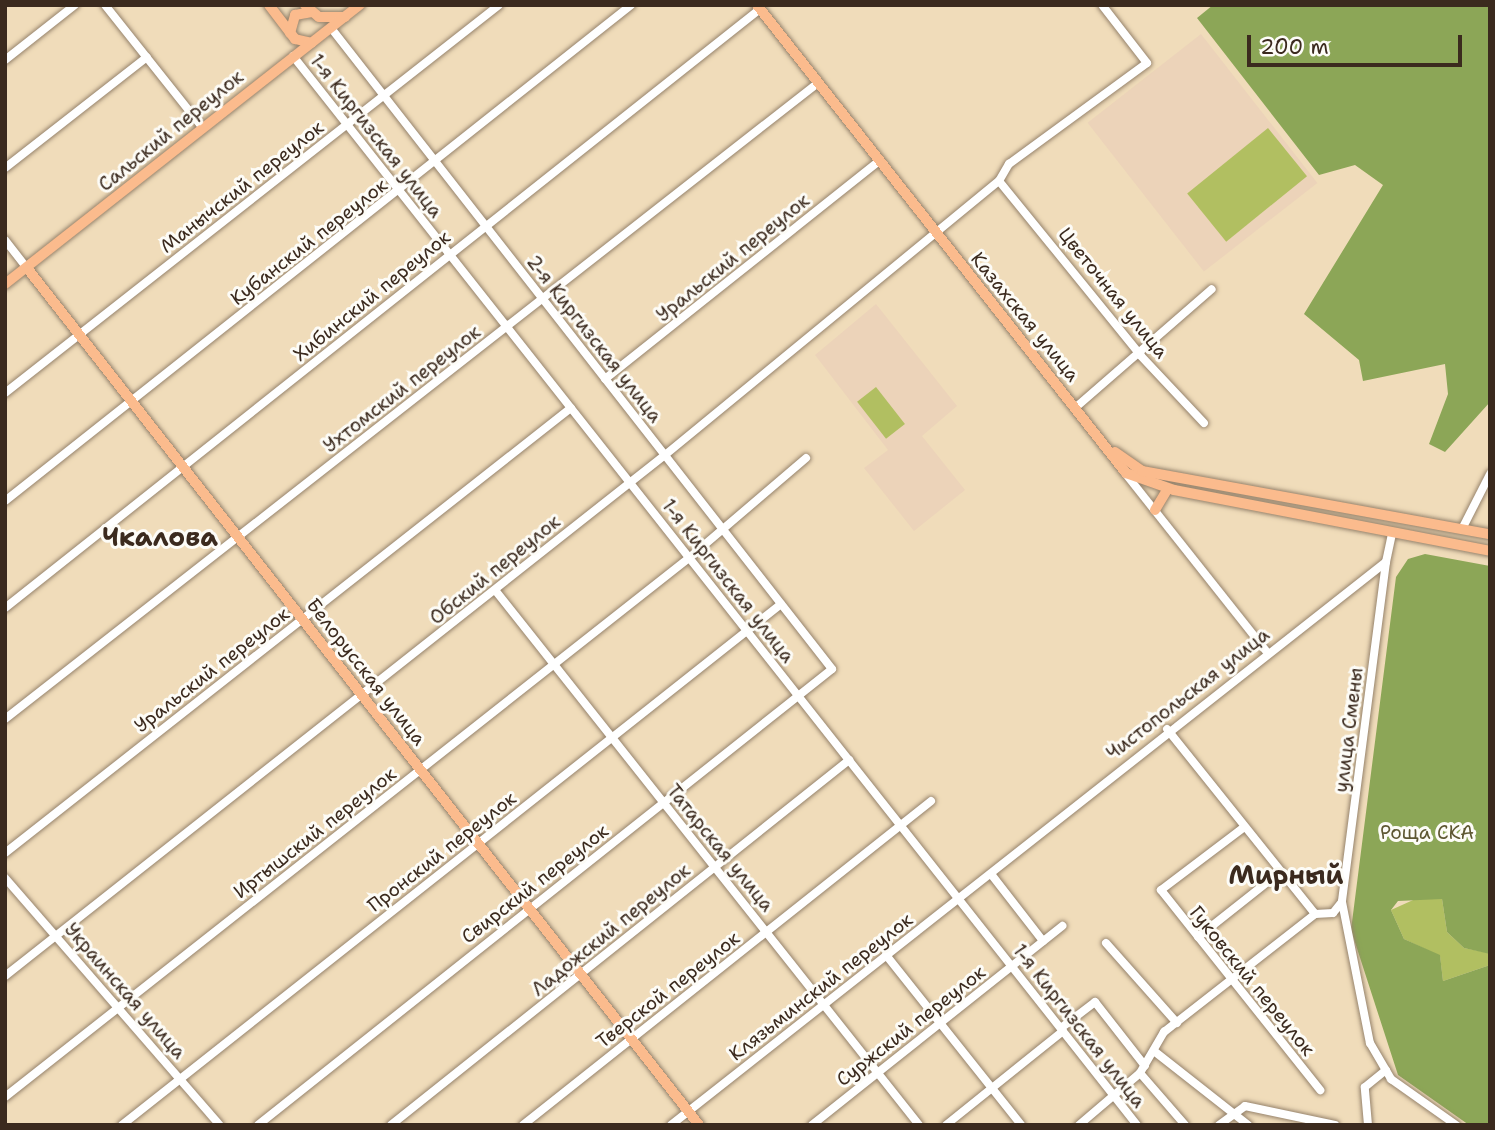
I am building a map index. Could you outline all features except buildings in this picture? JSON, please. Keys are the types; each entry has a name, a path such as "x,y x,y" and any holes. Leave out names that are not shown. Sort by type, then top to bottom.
{"main road":[{"path":"269,5 291,34 315,41 317,15"},
{"path":"305,5 317,15"},
{"name":"Сальский переулок","path":"5,285 281,64 360,5"},
{"name":"Казахская улица","path":"758,7 935,233 1096,432 1120,467"},
{"path":"281,64 295,15 345,17"},
{"name":"Белорусская улица","path":"27,268 699,1125"},
{"path":"1096,432 1142,471 1490,534"},
{"path":"1120,467 1169,489 1490,551"},
{"path":"1154,510 1169,489"},
{"path":"1315,519 1319,501"},
{"path":"1459,546 1462,529"}],"street":[{"path":"5,60 75,5"},
{"path":"105,5 203,128"},
{"name":"Манычский переулок","path":"5,393 499,5"},
{"name":"Кубанский переулок","path":"5,501 400,191 631,5"},
{"name":"Обский переулок","path":"5,976 665,455 999,181 1009,164 1147,63 1102,5"},
{"name":"Хибинский переулок","path":"5,608 758,7"},
{"name":"2-я Киргизская улица","path":"331,27 832,669"},
{"name":"1-я Киргизская улица","path":"293,56 1137,1125"},
{"path":"5,168 147,57"},
{"name":"Ухтомский переулок","path":"5,719 818,83"},
{"name":"Уральский переулок","path":"605,379 879,161"},
{"name":"Цветочная улица","path":"999,181 1141,356 1204,423"},
{"name":"Белорусская улица","path":"5,240 27,268"},
{"path":"1075,408 1141,356 1212,289"},
{"name":"Уральский переулок","path":"5,853 571,408"},
{"name":"Иртышский переулок","path":"5,1097 689,558 806,458"},
{"name":"Казахская улица","path":"1120,467 1266,651"},
{"path":"1462,529 1490,474"},
{"path":"1386,562 1392,534"},
{"name":"Чистопольская улица","path":"990,874 1266,651 1386,562"},
{"name":"улица Смены","path":"1386,562 1342,902 1370,1042 1386,1070"},
{"name":"Татарская улица","path":"495,590 919,1125"},
{"name":"Пронский переулок","path":"122,1125 781,604"},
{"name":"Свирский переулок","path":"258,1125 832,669"},
{"path":"1167,729 1243,828 1315,914"},
{"name":"Ладожский переулок","path":"391,1125 849,760"},
{"name":"Тверской переулок","path":"523,1125 931,802"},
{"name":"Гуковский переулок","path":"1243,828 1161,890 1233,984 1320,1090"},
{"path":"1198,937 1280,872"},
{"path":"990,874 1043,941"},
{"name":"Клязьминский переулок","path":"671,1125 990,874"},
{"name":"Украинская улица","path":"5,878 220,1125"},
{"path":"1079,1125 1143,1070 1177,1023 1233,984 1315,914 1333,914 1342,902"},
{"name":"Суржский переулок","path":"812,1125 1062,926"},
{"path":"1106,943 1177,1023"},
{"path":"886,956 1021,1125"},
{"path":"946,1125 1095,1002 1185,1125"},
{"path":"1154,1052 1248,1125"},
{"path":"1368,1125 1365,1087 1386,1070 1456,1125"},
{"path":"1219,1125 1245,1106 1267,1107 1335,1125"}],"shaded area":[{"path":"1201,34 1317,183 1204,272 1088,123"},
{"path":"876,304 957,406 922,436 965,490 914,531 864,468 888,450 815,355"}],"green space":[{"path":"1213,5 1490,5 1490,402 1445,452 1429,444 1448,394 1445,364 1363,381 1359,360 1304,314 1383,185 1355,165 1319,175 1197,18"},
{"path":"1268,128 1307,176 1226,242 1187,193"},
{"path":"876,387 905,424 886,439 857,402"},
{"name":"Роща СКА","path":"1425,554 1490,566 1490,954 1464,948 1447,932 1442,899 1398,901 1391,910 1404,939 1440,955 1443,981 1490,965 1490,1125 1469,1125 1398,1075 1351,930 1396,577 1408,559"},
{"path":"1422,896 1442,899 1447,932 1464,948 1489,953 1490,965 1443,981 1440,956 1404,939 1391,910"}],"district":[{"name":"Чкалова","path":"160,537"},
{"name":"Мирный","path":"1286,875"}]}
